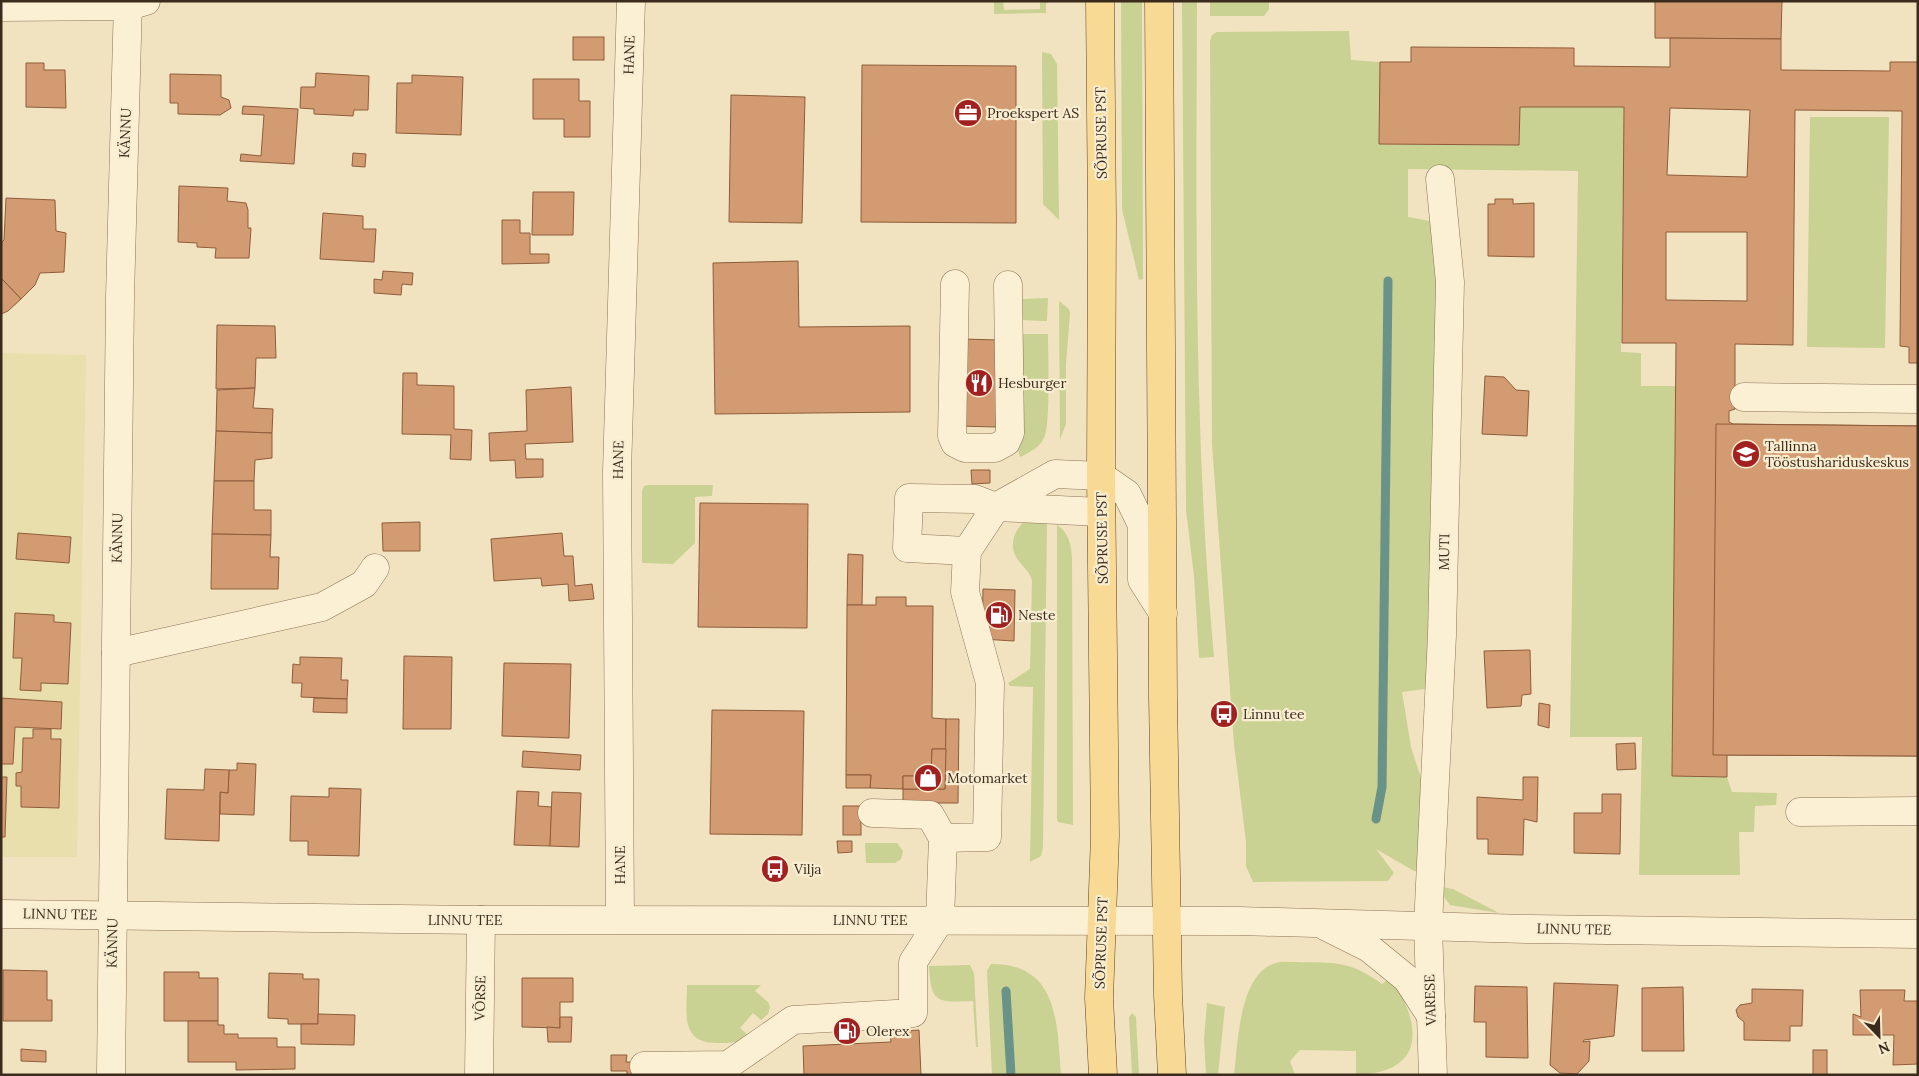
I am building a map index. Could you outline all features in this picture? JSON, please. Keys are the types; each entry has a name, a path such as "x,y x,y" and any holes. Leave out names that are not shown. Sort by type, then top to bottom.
{"main road":[{"name":"SÕPRUSE PST","path":"1100,1 1102,219 1101,512 1105,836 1099,998 1103,1075"},
{"path":"1159,1 1163,613 1167,922 1172,1075"}],"street":[{"name":"HANE","path":"620,919 617,472 631,1"},
{"path":"1,6 134,3"},
{"name":"KÄNNU","path":"111,1075 120,297 134,3"},
{"name":"MUTI","path":"1428,926 1442,636 1450,291 1440,179"},
{"path":"955,284 952,436 955,444 965,448 995,448 1006,442 1010,433 1008,285"},
{"path":"1744,397 1918,399"},
{"path":"944,838 987,837 990,683 965,592 967,551 996,507 1055,474 1101,476 1127,494 1142,525 1142,580 1163,613"},
{"path":"967,551 907,548 909,498 975,499 996,507 1101,512"},
{"path":"116,653 322,606 364,584 375,568"},
{"path":"1800,812 1918,811"},
{"path":"644,1066 728,1065 793,1020 913,1014 913,962 940,920 944,838 930,815 872,813"},
{"name":"LINNU TEE","path":"1,914 481,920 940,920 1319,923 1918,934"},
{"name":"VÕRSE","path":"479,1075 481,920"},
{"path":"1319,923 1369,948 1408,979 1431,1017"},
{"name":"VARESE","path":"1428,926 1433,1075"}],"shaded area":[{"path":"1,353 86,355 77,857 1,857"}],"green space":[{"path":"994,1 1003,1 1004,10 1040,9 1040,1 1049,1 1046,4 1046,13 994,14"},
{"path":"1121,1 1142,1 1143,279 1139,280 1122,209"},
{"path":"1182,1 1197,1 1197,247 1200,411 1207,575 1214,657 1199,658 1194,576 1186,510"},
{"path":"1210,1 1269,1 1269,9 1264,16 1210,16"},
{"path":"1349,31 1351,60 1380,62 1379,144 1519,145 1520,107 1624,107 1621,352 1641,353 1641,386 1676,386 1672,776 1727,777 1732,792 1777,793 1776,805 1755,806 1754,832 1739,832 1740,875 1639,875 1642,737 1570,737 1578,171 1408,169 1408,217 1440,223 1433,688 1402,692 1411,747 1427,797 1424,873 1414,871 1376,849 1394,873 1388,881 1253,882 1246,866 1246,842 1234,744 1212,444 1210,41 1212,35 1217,32"},
{"path":"1042,52 1051,54 1057,64 1059,220 1043,204"},
{"path":"1810,117 1889,117 1885,348 1807,347"},
{"path":"1048,298 1047,321 1017,320 1019,301 1023,299"},
{"path":"1059,301 1069,309 1070,314 1066,364 1066,424 1060,439"},
{"path":"1018,334 1048,334 1049,372 1048,419 1044,438 1037,447 1020,457 1016,444"},
{"path":"713,485 712,496 695,497 695,543 673,564 642,563 642,491 644,486"},
{"path":"1028,519 1047,519 1043,847 1041,856 1030,862 1033,687 1010,686 1008,683 1030,669 1032,580 1013,549 1016,532 1023,522"},
{"path":"1057,525 1069,539 1072,558 1073,825 1058,822 1057,819"},
{"path":"865,843 897,843 903,851 901,859 895,863 866,863"},
{"path":"1442,887 1453,889 1499,913 1450,905 1441,893"},
{"path":"1276,963 1332,963 1351,967 1382,984 1391,977 1409,1012 1412,1043 1406,1055 1396,1065 1379,1072 1356,1075 1356,1051 1300,1050 1290,1061 1295,1075 1234,1075 1239,1028 1248,994 1254,980 1264,969"},
{"path":"991,964 1013,966 1030,974 1042,985 1050,1000 1055,1017 1061,1075 992,1075 987,971"},
{"path":"970,965 974,973 978,1047 976,1047 973,1001 944,1001 939,999 932,988 930,979 929,966"},
{"path":"687,985 761,985 755,991 768,1002 770,1007 768,1014 761,1020 753,1013 740,1028 750,1037 746,1039 730,1043 705,1042 696,1038 688,1024 686,1015"},
{"path":"1207,1003 1225,1007 1218,1075 1206,1075 1204,1039"},
{"path":"1132,1013 1136,1017 1139,1075 1132,1075 1129,1017"}],"building":[{"path":"1655,1 1782,1 1781,39 1655,38"},
{"path":"573,37 604,37 604,60 573,60"},
{"path":"1670,38 1781,39 1781,70 1890,71 1890,62 1918,62 1918,363 1909,363 1909,347 1900,346 1902,111 1795,110 1793,345 1735,344 1735,409 1729,411 1729,422 1733,424 1918,426 1918,756 1727,755 1727,777 1672,776 1676,343 1622,343 1624,107 1520,107 1519,145 1379,144 1380,62 1411,62 1411,47 1574,48 1574,66 1670,67","holes":["1670,108 1750,110 1747,177 1667,175","1666,232 1747,232 1747,301 1666,300"]},
{"path":"26,63 44,63 44,70 65,70 66,108 26,107"},
{"path":"862,65 1016,66 1016,223 861,222"},
{"path":"316,73 369,76 368,110 354,110 353,116 314,114 314,109 300,108 301,87 315,87"},
{"path":"170,74 221,75 221,97 229,100 231,108 220,115 178,114 178,103 170,103"},
{"path":"412,75 463,77 461,135 396,133 397,83 412,83"},
{"path":"533,79 579,79 579,101 590,101 590,137 564,137 564,119 533,119"},
{"path":"731,95 805,97 802,223 729,222"},
{"path":"243,106 298,109 294,164 240,161 241,154 261,156 264,115 242,114"},
{"path":"353,153 366,154 365,167 352,166"},
{"path":"179,186 228,188 227,201 246,203 248,228 251,228 249,258 215,258 216,248 197,247 197,243 178,242"},
{"path":"533,192 574,192 573,235 532,235"},
{"path":"6,198 55,200 56,231 66,233 64,272 40,273 35,285 21,299 1,278 1,243 4,240"},
{"path":"1495,199 1513,199 1513,204 1534,203 1534,257 1488,256 1488,204 1495,204"},
{"path":"323,213 363,216 363,229 376,229 374,262 320,259"},
{"path":"502,220 520,220 520,233 530,233 530,254 549,254 549,263 502,264"},
{"path":"798,261 799,327 910,326 910,412 715,414 713,263"},
{"path":"383,271 413,273 412,285 402,284 401,295 374,293 374,279 382,280"},
{"path":"1,278 21,299 8,311 1,314"},
{"path":"217,325 275,326 276,358 256,358 255,388 216,389"},
{"name":"Hesburger","path":"962,339 999,340 996,427 959,426"},
{"path":"403,373 417,373 417,385 454,386 454,429 472,430 471,460 450,459 451,435 402,434"},
{"path":"1485,376 1504,377 1516,390 1529,391 1527,436 1482,434"},
{"path":"571,387 573,442 525,444 526,459 543,459 543,477 516,478 515,460 490,461 489,433 527,431 526,390"},
{"path":"255,388 253,408 273,409 272,433 216,431 217,390"},
{"path":"1716,424 1918,426 1918,756 1713,755"},
{"path":"216,431 272,433 272,458 255,460 254,481 214,481"},
{"path":"971,470 990,470 990,483 972,484"},
{"path":"214,481 254,481 254,510 271,510 271,535 212,534"},
{"path":"700,503 808,504 807,628 698,627"},
{"path":"420,522 420,551 383,551 382,523"},
{"path":"18,533 71,537 69,563 16,559"},
{"path":"562,533 564,556 573,556 575,586 592,584 594,599 569,601 568,584 542,586 541,578 494,581 491,539"},
{"path":"212,534 271,535 270,557 279,557 278,589 211,589"},
{"path":"848,554 863,555 862,605 847,605"},
{"name":"Neste","path":"983,589 1015,590 1014,641 982,639"},
{"path":"876,597 906,597 906,606 933,606 932,718 946,719 946,749 932,749 931,776 903,776 903,789 870,788 871,775 846,775 847,605 876,605"},
{"path":"15,613 54,615 54,622 71,623 68,684 41,683 41,691 20,690 22,658 13,658"},
{"path":"1530,650 1531,694 1522,695 1521,706 1487,708 1484,651"},
{"path":"404,656 452,657 451,729 403,729"},
{"path":"300,657 342,658 341,680 348,680 347,699 301,697 302,683 292,683 293,664 300,665"},
{"path":"504,663 571,664 569,738 502,736"},
{"path":"1,698 62,702 61,729 15,727 13,764 1,764"},
{"path":"314,698 347,699 347,713 313,712"},
{"path":"1539,703 1550,705 1549,728 1538,725"},
{"path":"712,710 804,711 802,835 710,834"},
{"path":"946,719 959,719 958,803 903,803 903,789 945,789"},
{"path":"33,729 51,729 51,739 61,739 59,808 21,807 21,786 16,786 16,773 22,772 23,738 33,738"},
{"path":"1635,743 1636,769 1617,770 1616,744"},
{"path":"932,749 946,749 945,789 903,789 903,776 931,776"},
{"path":"523,751 581,755 580,770 522,767"},
{"path":"237,763 256,764 254,815 220,814 220,792 228,793 229,770 237,770"},
{"path":"205,769 229,770 228,793 220,792 219,841 165,839 167,789 204,790"},
{"path":"846,775 871,775 870,788 846,788"},
{"path":"1,777 7,777 5,837 1,837"},
{"path":"1523,777 1538,777 1537,822 1524,819 1523,855 1488,854 1488,839 1477,839 1477,797 1523,800"},
{"path":"329,788 361,789 359,856 308,855 308,841 290,841 291,796 329,797"},
{"path":"517,791 539,792 538,806 552,807 550,846 514,845"},
{"path":"552,792 581,793 579,847 550,846"},
{"path":"1602,794 1621,794 1620,854 1574,853 1574,813 1602,813"},
{"path":"843,806 861,806 861,835 843,835"},
{"path":"837,841 852,841 852,852 838,853"},
{"path":"3,970 47,971 47,1000 52,1000 52,1021 3,1021"},
{"path":"164,972 199,972 199,978 218,978 218,1021 164,1021"},
{"path":"269,973 303,974 303,979 319,979 318,1024 288,1024 288,1019 268,1018"},
{"path":"522,978 573,978 573,1002 560,1002 560,1028 522,1027"},
{"path":"1554,983 1618,985 1614,1036 1584,1040 1583,1042 1590,1041 1589,1061 1577,1074 1560,1073 1550,1065"},
{"path":"1475,986 1527,987 1528,1058 1486,1057 1486,1022 1474,1022"},
{"path":"1683,987 1684,1051 1642,1051 1642,988"},
{"path":"1752,989 1803,990 1802,1026 1790,1026 1790,1041 1744,1040 1744,1022 1738,1017 1736,1010 1740,1005 1752,1003"},
{"path":"1860,990 1905,990 1904,1001 1918,1001 1918,1064 1893,1065 1894,1035 1853,1035 1853,1014 1861,1017"},
{"path":"318,1014 355,1015 354,1045 301,1044 301,1024 318,1024"},
{"path":"560,1017 572,1017 571,1042 548,1042 547,1027 560,1028"},
{"path":"188,1021 218,1021 218,1025 224,1025 224,1034 238,1034 238,1038 277,1038 277,1047 295,1047 295,1069 236,1070 236,1062 188,1062"},
{"path":"919,1030 921,1075 804,1075 803,1046 891,1042 890,1032"},
{"path":"21,1049 46,1051 46,1062 21,1061"},
{"path":"1813,1050 1827,1050 1827,1075 1813,1075"},
{"path":"611,1055 627,1055 626,1062 633,1062 633,1075 627,1075 627,1071 611,1071"}],"waterway":[{"path":"1376,819 1382,787 1388,281"},
{"path":"1006,991 1011,1075"}],"place":[{"name":"Proekspert AS","path":"968,113"},
{"name":"Hesburger","path":"979,383"},
{"name":"Tallinna Tööstushariduskeskus","path":"1746,454"},
{"name":"Neste","path":"999,615"},
{"name":"Linnu tee","path":"1224,714"},
{"name":"Motomarket","path":"928,778"},
{"name":"Vilja","path":"775,869"},
{"name":"Olerex","path":"847,1031"}]}
